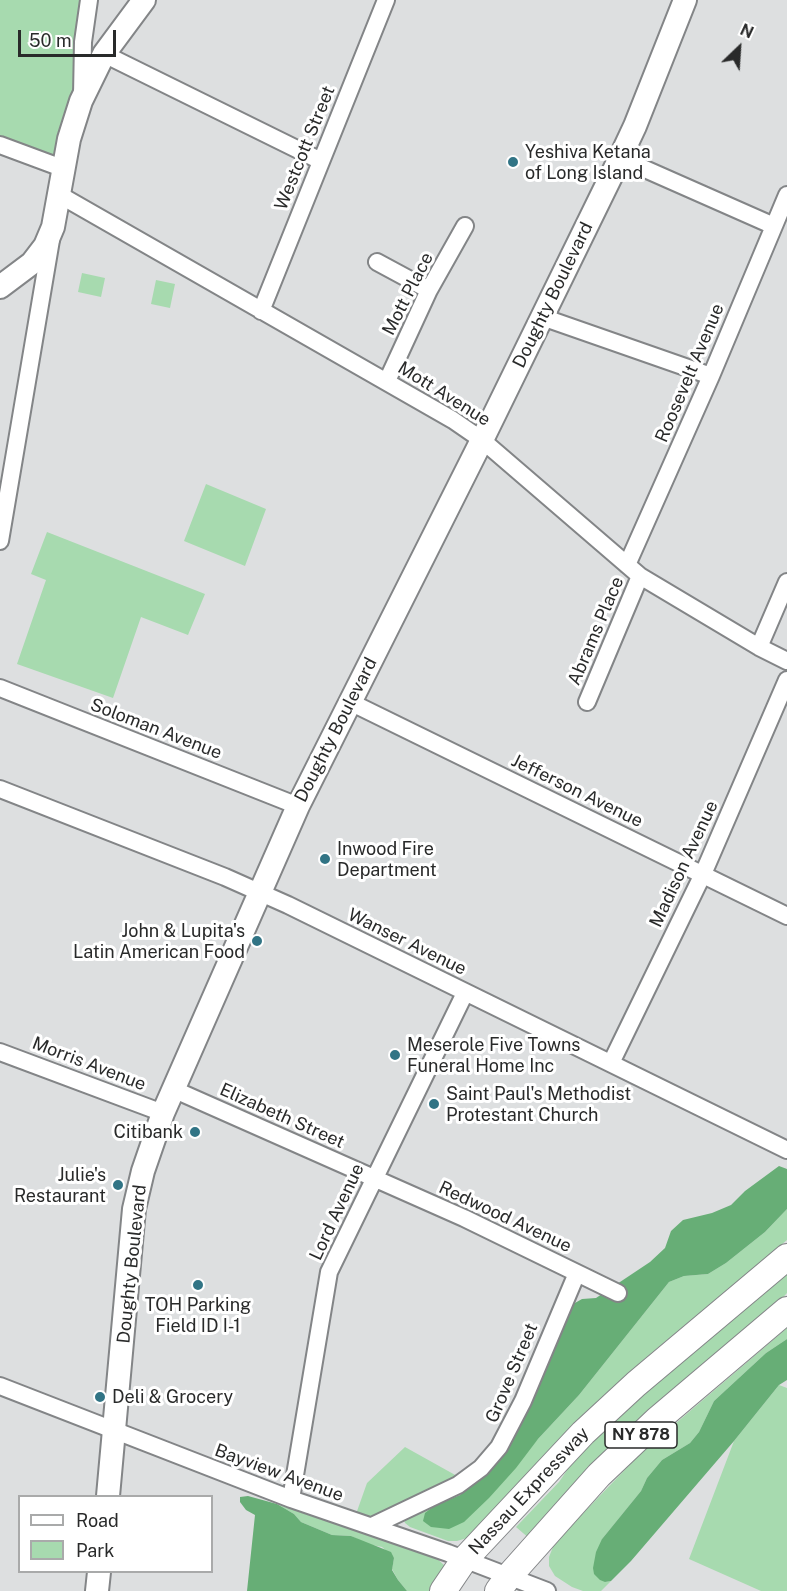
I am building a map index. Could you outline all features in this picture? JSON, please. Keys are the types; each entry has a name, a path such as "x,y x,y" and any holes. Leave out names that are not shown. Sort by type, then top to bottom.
{"highway":[{"name":"Nassau Expressway","path":"443,1591 464,1560 599,1418 787,1257"},
{"name":"NY 878","path":"504,1583 582,1493 628,1447 677,1402 787,1310"}],"main road":[{"path":"0,287 39,255 53,227 62,168 81,101 104,54 144,0"},
{"name":"Doughty Boulevard","path":"108,1495 134,1209 142,1171 163,1113 298,806 482,440 620,158 685,0"},
{"path":"97,1591 99,1573"}],"street":[{"path":"81,101 83,42 88,0"},
{"name":"Westcott Street","path":"261,311 386,0"},
{"path":"104,54 321,161"},
{"path":"0,145 62,168"},
{"path":"620,158 774,226"},
{"name":"Mott Avenue","path":"58,194 453,420 482,440 634,570 759,647 787,661"},
{"name":"Roosevelt Avenue","path":"634,570 711,376 787,195"},
{"name":"Mott Place","path":"387,381 429,290 465,226"},
{"path":"0,541 53,227"},
{"path":"377,262 429,290"},
{"path":"542,317 711,376"},
{"name":"Abrams Place","path":"587,702 634,570"},
{"path":"759,647 787,582"},
{"name":"Madison Avenue","path":"611,1063 703,874 787,680"},
{"name":"Soloman Avenue","path":"0,688 298,806"},
{"name":"Jefferson Avenue","path":"350,702 787,916"},
{"name":"Wanser Avenue","path":"0,789 225,877 288,905 787,1150"},
{"name":"Lord Avenue","path":"291,1499 329,1272 465,993"},
{"name":"Morris Avenue","path":"0,1052 163,1113"},
{"name":"Elizabeth Street","path":"175,1090 374,1178"},
{"name":"Redwood Avenue","path":"374,1178 464,1218 618,1293"},
{"name":"Grove Street","path":"372,1526 458,1485 481,1468 499,1447 523,1401 577,1273"},
{"name":"Bayview Avenue","path":"0,1386 291,1499 464,1560 504,1583 547,1591"}],"green space":[{"path":"0,0 90,0 62,168 0,146"},
{"path":"82,273 105,278 101,297 78,292"},
{"path":"156,280 175,284 170,308 151,304"},
{"path":"206,484 266,509 245,566 184,541"},
{"path":"47,532 205,594 188,635 141,617 113,698 17,664 46,580 31,574"},
{"path":"779,1166 787,1169 787,1209 765,1232 726,1263 708,1274 684,1276 669,1282 579,1395 538,1439 489,1498 464,1522 449,1529 431,1527 423,1521 425,1513 434,1506 460,1495 494,1463 566,1308 582,1299 596,1298 650,1262 665,1248 671,1231 683,1220 712,1213 731,1205 745,1191"},
{"path":"787,1209 787,1240 642,1361 467,1538 448,1541 405,1523 404,1520 431,1504 460,1495 434,1506 431,1527 538,1439 579,1395 669,1282 684,1276 708,1274 726,1263 765,1232"},
{"path":"787,1268 787,1293 777,1304 530,1539 516,1527 559,1482 578,1454 643,1388"},
{"path":"787,1328 787,1339 766,1353 714,1401 699,1432 690,1443 662,1460 647,1478 641,1491 602,1539 605,1582 611,1581 601,1591 583,1591 555,1576 549,1566 549,1557 553,1547 566,1531 641,1453"},
{"path":"787,1339 787,1380 779,1385 631,1561 611,1581 600,1580 594,1574 593,1568 596,1552 602,1539 641,1491 647,1478 662,1460 690,1443 699,1432 714,1401 766,1353"},
{"path":"779,1385 787,1388 787,1591 761,1591 689,1559 734,1441"},
{"path":"405,1447 457,1476 388,1513 376,1517 356,1514 367,1483"},
{"path":"248,1496 277,1504 294,1514 301,1522 332,1535 351,1536 391,1552 394,1558 392,1570 407,1591 247,1591 255,1515 246,1510 240,1502 240,1497"},
{"path":"277,1504 434,1556 444,1565 446,1572 439,1591 407,1591 392,1569 394,1558 382,1547 367,1544 351,1536 332,1535 301,1522 294,1514"}],"place":[{"name":"Yeshiva Ketana of Long Island","path":"513,162"},
{"name":"Inwood Fire Department","path":"325,859"},
{"name":"John & Lupita's Latin American Food","path":"257,941"},
{"name":"Meserole Five Towns Funeral Home Inc","path":"395,1055"},
{"name":"Saint Paul's Methodist Protestant Church","path":"434,1104"},
{"name":"Citibank","path":"195,1132"},
{"name":"Julie's Restaurant","path":"118,1185"},
{"name":"TOH Parking Field ID I-1","path":"198,1285"},
{"name":"Deli & Grocery","path":"100,1397"}]}
